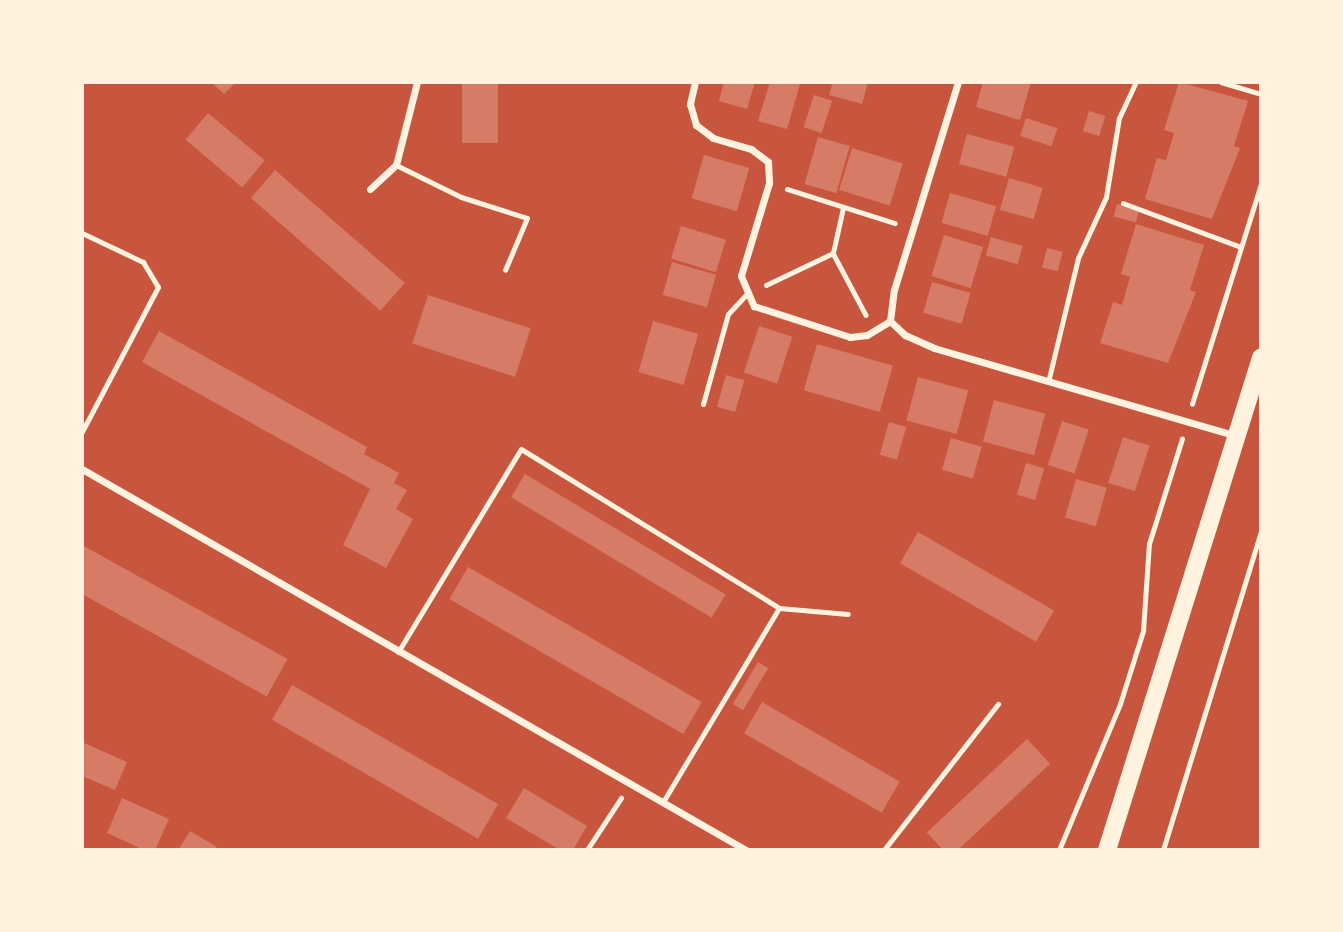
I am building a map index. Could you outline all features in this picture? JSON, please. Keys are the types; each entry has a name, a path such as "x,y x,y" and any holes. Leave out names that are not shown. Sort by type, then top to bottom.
{"main road":[{"path":"1107,850 1261,358"}],"street":[{"path":"370,189 396,165 417,82"},
{"path":"695,82 690,104 696,125 713,138 763,156 769,183 741,276 746,295 765,312 850,337 875,332 890,321 894,290 958,82"},
{"path":"890,321 918,342 1049,378 1237,436"},
{"path":"82,469 746,850"}],"lane":[{"path":"1049,378 1078,258 1106,197 1119,118 1136,82"},
{"path":"396,165 461,197 527,218 505,270"},
{"path":"82,233 143,262 158,287 82,432"},
{"path":"703,404 728,314 746,295"},
{"path":"398,652 521,449 779,608 848,614"},
{"path":"663,802 779,608"}],"path":[{"path":"1221,82 1261,94"},
{"path":"769,183 900,224 903,210 917,215"},
{"path":"1059,850 1120,704 1143,631 1149,544 1261,184"},
{"path":"1106,197 1241,247"},
{"path":"843,208 833,253 875,332"},
{"path":"746,295 833,253"},
{"path":"1163,850 1261,532"},
{"path":"884,850 998,704"},
{"path":"587,850 630,784"}],"building":[{"path":"211,82 236,82 224,94"},
{"path":"462,82 498,82 498,143 462,143"},
{"path":"724,82 755,82 747,109 719,101"},
{"path":"770,82 800,84 787,129 758,121"},
{"path":"833,82 868,82 862,104 829,95"},
{"path":"983,82 1031,82 1020,120 976,107"},
{"path":"1179,82 1248,101 1234,146 1240,148 1212,219 1145,199 1157,158 1166,160 1174,133 1164,130"},
{"path":"814,95 832,101 822,133 803,127"},
{"path":"1089,111 1105,116 1099,136 1083,131"},
{"path":"208,113 265,161 242,187 186,140"},
{"path":"1026,118 1057,128 1052,146 1020,136"},
{"path":"967,134 1014,147 1006,177 959,164"},
{"path":"818,137 850,146 836,193 804,184"},
{"path":"852,148 903,163 890,206 839,190"},
{"path":"704,155 749,168 737,211 692,198"},
{"path":"275,170 405,283 381,311 251,198"},
{"path":"1009,178 1043,188 1034,219 1000,210"},
{"path":"950,193 996,206 988,236 941,223"},
{"path":"1117,204 1139,210 1136,223 1114,217"},
{"path":"1136,224 1204,245 1190,290 1196,292 1168,363 1100,343 1113,302 1122,305 1130,277 1121,274"},
{"path":"681,226 726,240 716,272 671,259"},
{"path":"944,235 983,247 971,288 931,276"},
{"path":"991,237 1023,246 1017,264 986,255"},
{"path":"1047,248 1063,252 1058,271 1042,267"},
{"path":"672,262 716,275 707,307 663,295"},
{"path":"932,282 970,293 962,324 923,313"},
{"path":"428,295 531,328 515,377 412,344"},
{"path":"653,321 698,334 684,385 638,372"},
{"path":"759,326 792,337 777,383 744,373"},
{"path":"159,331 367,447 364,454 399,473 394,483 407,490 396,509 413,519 386,568 343,545 370,489 142,362"},
{"path":"817,344 893,366 880,412 804,390"},
{"path":"726,375 744,380 735,412 717,407"},
{"path":"918,377 968,390 957,434 906,420"},
{"path":"994,400 1045,414 1034,455 983,442"},
{"path":"1062,421 1089,430 1074,473 1048,465"},
{"path":"889,422 906,427 897,460 880,455"},
{"path":"1123,437 1150,446 1135,491 1108,483"},
{"path":"951,438 982,447 973,479 942,470"},
{"path":"1026,463 1044,468 1035,500 1017,495"},
{"path":"525,474 726,595 712,618 511,497"},
{"path":"1076,479 1107,488 1096,526 1065,517"},
{"path":"918,532 1054,610 1036,642 900,563"},
{"path":"82,545 288,659 267,697 82,594"},
{"path":"468,567 702,702 683,734 450,599"},
{"path":"758,662 768,668 743,710 733,704"},
{"path":"292,685 498,804 478,839 272,720"},
{"path":"762,702 900,782 882,813 744,733"},
{"path":"1027,739 1050,764 958,850 943,850 927,832"},
{"path":"82,742 127,762 115,790 82,776"},
{"path":"524,788 587,826 573,850 560,850 506,818"},
{"path":"122,798 169,819 155,850 144,850 107,833"},
{"path":"190,831 212,844 220,850 178,850"}]}
